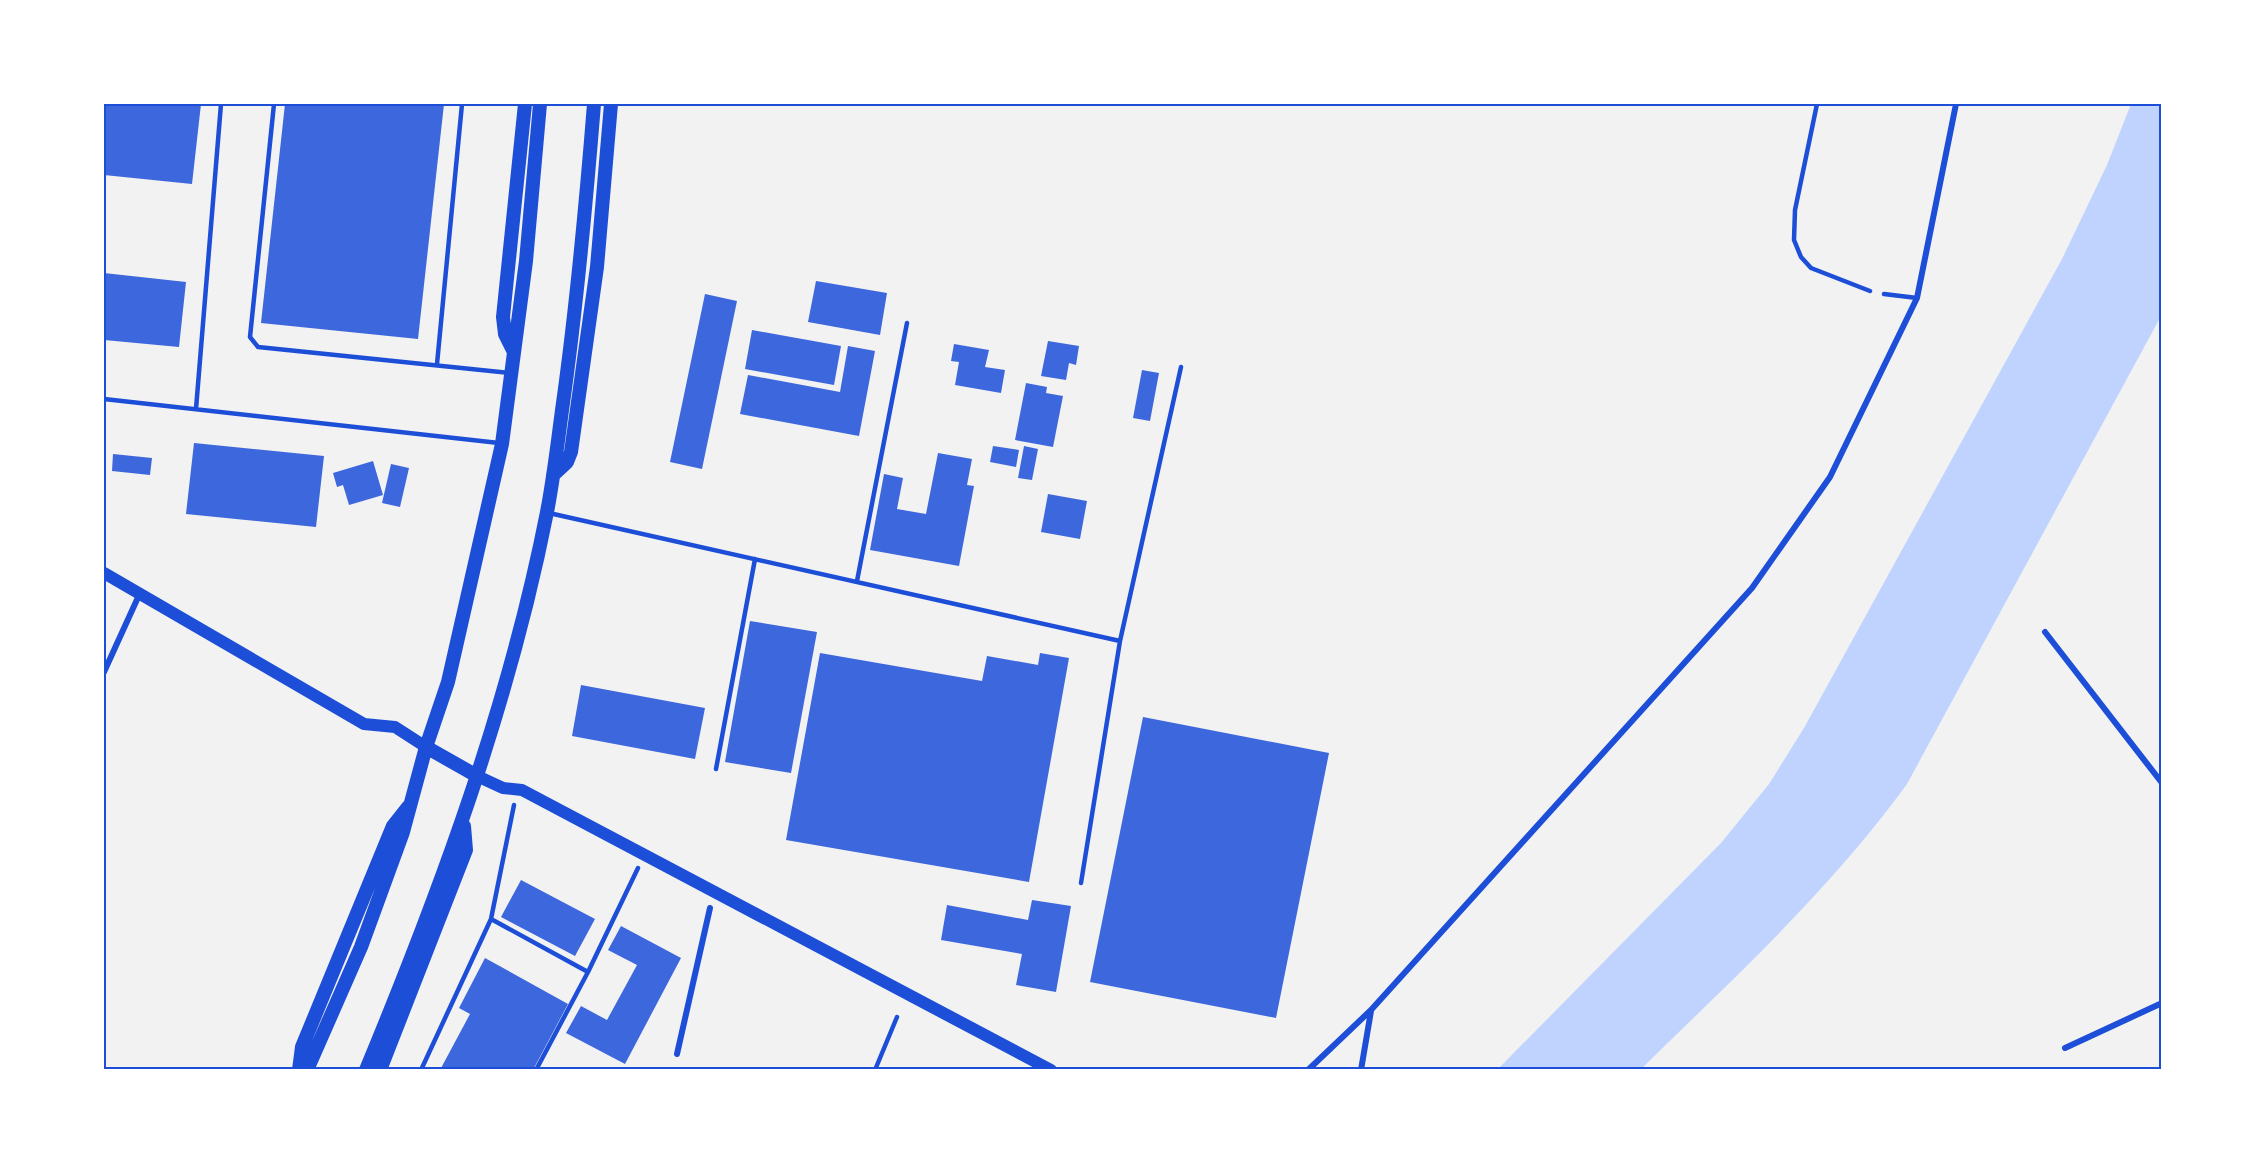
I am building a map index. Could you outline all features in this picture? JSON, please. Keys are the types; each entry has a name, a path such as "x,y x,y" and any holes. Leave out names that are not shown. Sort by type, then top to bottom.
{"main road":[{"path":"513,350 505,334 503,317 525,104"},
{"path":"307,1070 361,947 413,800 426,747 448,682 502,444 526,261 540,104"},
{"path":"366,1070 464,821 513,651 547,512 579,288 594,104"},
{"path":"553,475 567,462 571,452 597,267 611,104"},
{"path":"104,573 364,724 395,728 477,776 503,788 522,790 1051,1070"},
{"path":"299,1070 302,1047 393,826 413,800"},
{"path":"380,1070 466,850 464,821"}],"street":[{"path":"1308,1070 1371,1010 1752,588 1830,477 1917,298 1956,104"},
{"path":"104,672 140,593"},
{"path":"2045,632 2162,783"},
{"path":"676,1054 710,908"},
{"path":"2064,1048 2162,1003"},
{"path":"1360,1070 1371,1010"}],"lane":[{"path":"196,409 221,104"},
{"path":"274,104 250,338 253,344 258,347 437,364 510,374"},
{"path":"437,364 462,104"},
{"path":"1817,104 1795,210 1794,240 1801,257 1811,268 1870,291"},
{"path":"1884,294 1917,298"},
{"path":"857,581 907,322"},
{"path":"1081,882 1120,641 1181,367"},
{"path":"104,399 502,444"},
{"path":"547,512 1120,641"},
{"path":"716,769 755,559"},
{"path":"421,1070 491,919 514,805"},
{"path":"536,1070 588,972 638,868"},
{"path":"491,919 588,972"},
{"path":"875,1070 897,1017"}],"water":[{"path":"2131,104 2161,104 2161,316 1907,784 1814,897 1641,1069 1498,1069 1721,843 1769,784 1804,728 2062,259 2107,165"}],"building":[{"path":"104,104 201,104 192,184 104,175"},
{"path":"285,104 444,104 418,339 261,323"},
{"path":"104,273 186,282 179,347 104,340"},
{"path":"816,281 887,293 880,335 808,322"},
{"path":"705,294 737,301 702,469 670,462"},
{"path":"752,330 841,346 834,385 745,369"},
{"path":"1048,341 1079,346 1076,365 1069,363 1066,380 1041,376"},
{"path":"954,344 989,350 985,367 1005,370 1001,393 955,385 959,362 951,361"},
{"path":"848,346 875,351 859,436 740,414 748,375 840,392"},
{"path":"1142,370 1159,373 1150,421 1133,418"},
{"path":"1026,383 1047,387 1046,393 1063,396 1053,447 1015,440"},
{"path":"194,443 324,456 316,527 186,514"},
{"path":"993,446 1019,450 1016,467 990,462"},
{"path":"1024,446 1038,449 1032,480 1018,478"},
{"path":"938,453 972,459 967,485 974,486 959,566 870,550 884,474 903,478 897,509 926,514"},
{"path":"113,454 152,458 150,475 112,471"},
{"path":"373,461 383,495 349,505 343,485 337,487 333,473"},
{"path":"391,464 409,468 400,507 382,503"},
{"path":"1048,494 1087,501 1080,539 1041,532"},
{"path":"750,621 817,632 791,773 725,762"},
{"path":"820,653 982,681 987,656 1038,665 1040,653 1069,658 1029,882 786,840"},
{"path":"581,685 705,708 695,759 572,736"},
{"path":"1143,717 1329,753 1276,1018 1090,982"},
{"path":"521,880 595,919 575,956 501,917"},
{"path":"1032,900 1071,906 1056,992 1016,985 1022,954 941,940 947,905 1028,920"},
{"path":"621,926 681,958 625,1064 566,1033 581,1006 607,1020 637,965 608,950"},
{"path":"485,958 568,1004 533,1070 440,1070 470,1014 459,1008"}]}
